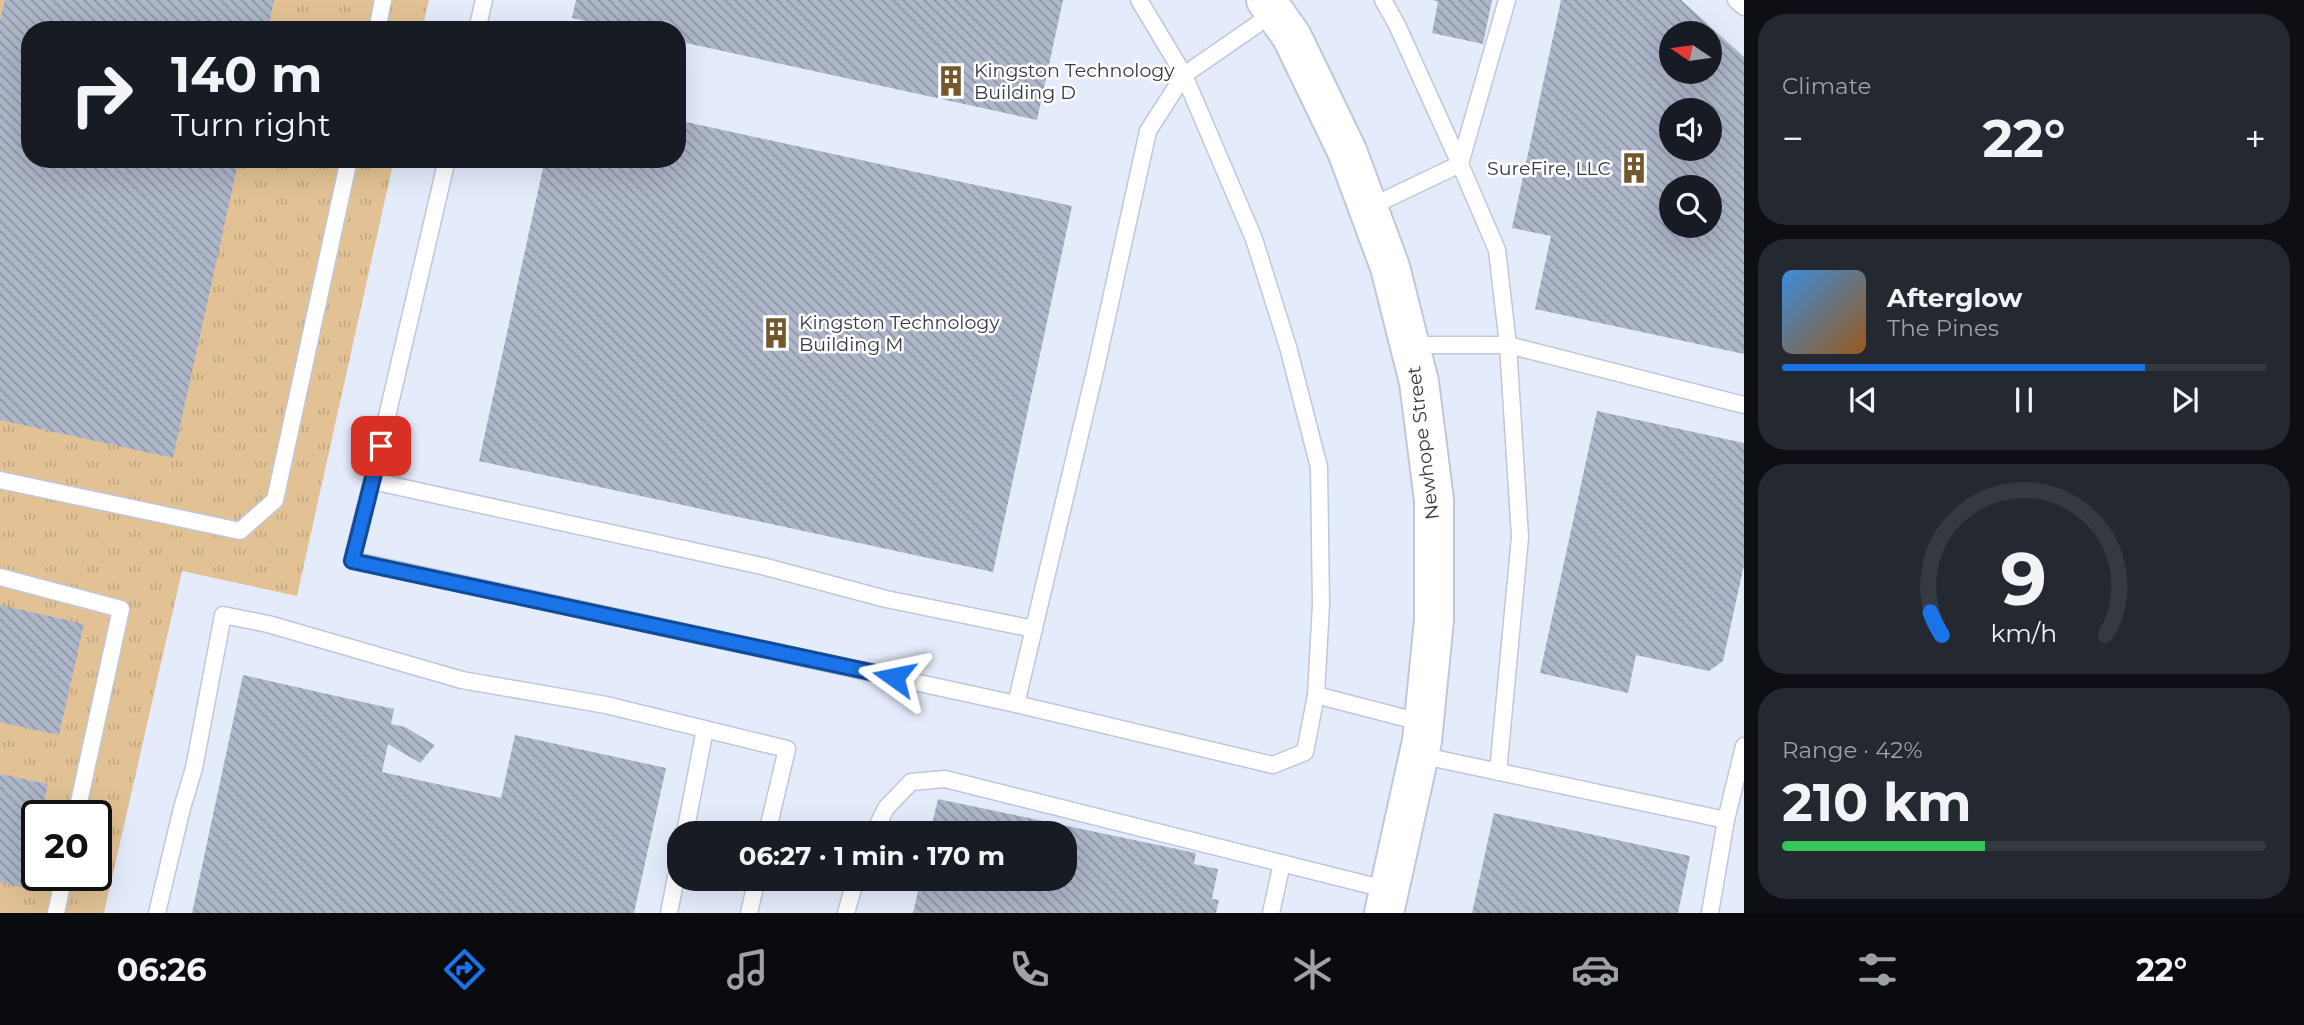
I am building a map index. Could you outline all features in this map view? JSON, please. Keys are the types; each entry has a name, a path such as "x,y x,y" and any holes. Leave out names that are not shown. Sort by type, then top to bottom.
{"street":[{"name":"Newhope Street","path":"1270,6 1293,37 1348,151 1390,267 1419,382 1434,500 1434,620 1421,739 1386,902"}],"lane":[{"path":"379,21 383,0"},
{"path":"479,21 484,0"},
{"path":"445,168 352,561 1016,704 1273,765 1305,752 1316,695 1321,604 1320,467 1288,347 1254,239 1184,75 1139,0"},
{"path":"1383,0 1397,25 1497,250 1508,345 1520,537 1498,772"},
{"path":"1368,208 1460,164 1507,0"},
{"path":"1736,0 1744,7"},
{"path":"1016,704 1148,131 1184,75 1270,6"},
{"path":"0,480 240,531 275,500 347,168"},
{"path":"1410,345 1508,345 1744,405"},
{"path":"372,481 762,566 886,599 1034,629"},
{"path":"0,577 121,609 79,800"},
{"path":"157,913 194,768 223,615 268,624 462,680 607,705 787,749 770,821"},
{"path":"1316,695 1498,772 1726,820"},
{"path":"687,821 705,729"},
{"path":"1710,913 1726,820 1744,746"},
{"path":"880,821 886,808 911,782 945,779 1282,863 1386,902"},
{"path":"1271,913 1282,863"},
{"path":"56,913 61,891"},
{"path":"669,913 673,891"},
{"path":"749,913 754,891"},
{"path":"846,913 852,891"}],"shaded area":[{"path":"0,0 1744,0 1744,913 0,913"}],"green space":[{"path":"0,0 429,0 424,21 21,21 21,168 392,168 297,596 182,571 112,878 112,800 21,800 21,891 109,891 104,913 0,913"}],"building":[{"path":"5,0 274,0 270,21 21,21 21,168 237,168 173,458 0,420 0,21"},
{"name":"Kingston Technology Building D","path":"576,0 1063,0 1037,120 686,43 686,21 585,21 572,18"},
{"path":"1433,0 1492,0 1483,44 1432,33 1438,2"},
{"name":"SureFire, LLC","path":"1561,0 1681,0 1704,21 1659,21 1659,84 1722,84 1722,37 1744,57 1744,354 1535,309 1551,236 1512,228"},
{"name":"Kingston Technology Building M","path":"686,122 1072,206 993,572 479,461 543,168 686,168"},
{"path":"1597,411 1744,443 1744,565 1723,661 1709,671 1636,655 1628,693 1540,673"},
{"path":"0,605 84,624 59,735 0,722"},
{"path":"243,675 394,709 391,724 405,727 435,745 420,763 388,744 382,772 501,798 515,735 666,768 634,913 192,913"},
{"path":"0,774 48,784 44,800 21,800 21,887 0,882"},
{"path":"938,799 1043,821 933,821"},
{"path":"1494,813 1690,856 1678,913 1472,913"},
{"path":"1077,828 1196,853 1194,864 1218,869 1212,899 1219,900 1216,913 913,913 918,891 1077,891"}],"place":[{"name":"Kingston Technology Building D","path":"951,81"},
{"name":"SureFire, LLC","path":"1634,168"},
{"name":"Kingston Technology Building M","path":"776,333"}],"route":[{"path":"381,446 352,561 894,677"}]}
